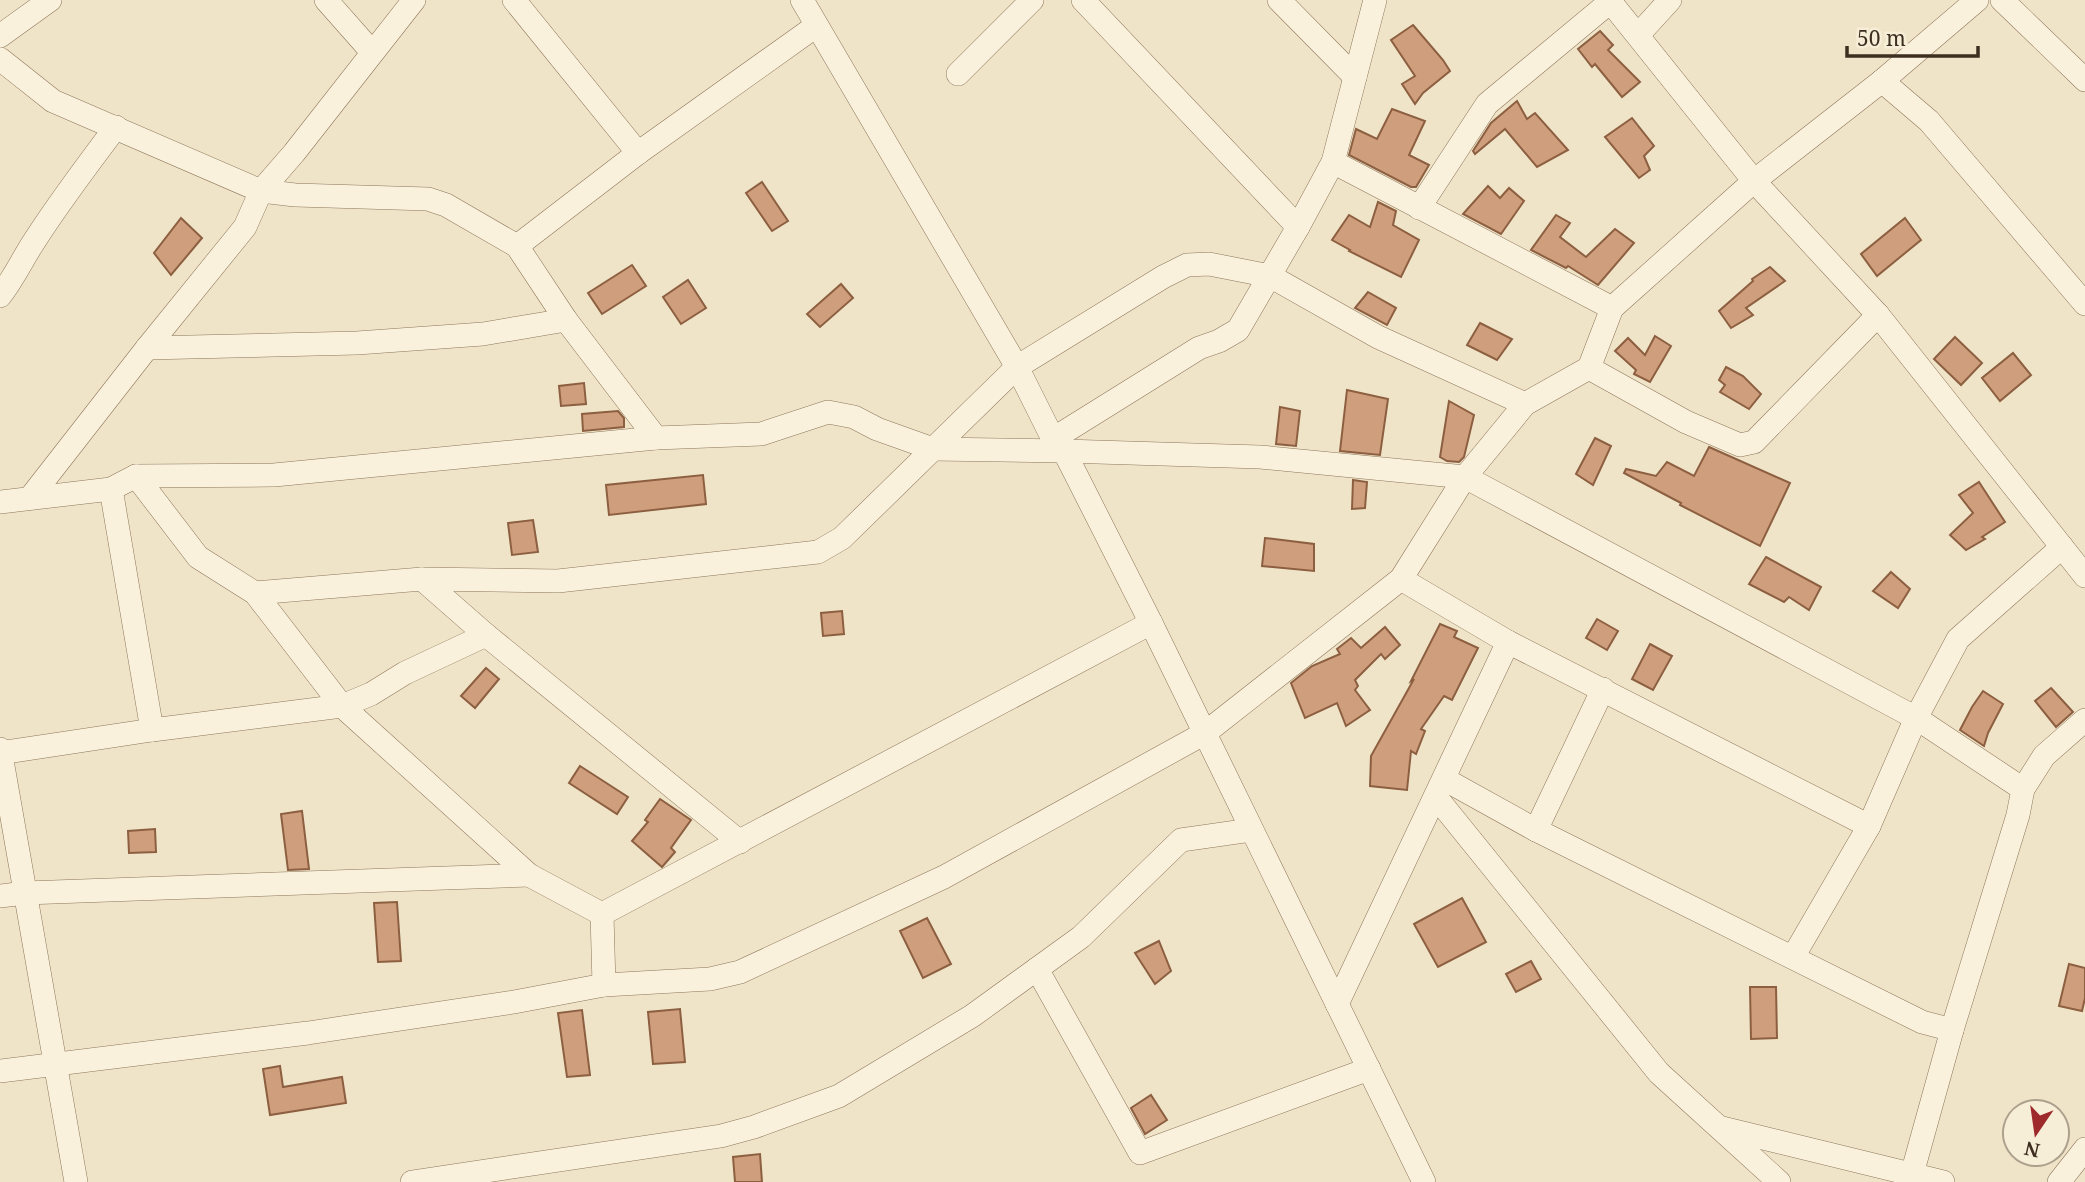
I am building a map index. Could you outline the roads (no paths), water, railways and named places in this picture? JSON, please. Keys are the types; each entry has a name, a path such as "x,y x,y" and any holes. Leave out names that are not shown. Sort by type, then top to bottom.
{"street":[{"path":"0,36 50,0"},
{"path":"326,0 372,52"},
{"path":"30,498 245,227 261,191 295,153 414,0"},
{"path":"514,0 638,153"},
{"path":"802,0 1017,367 1059,445 1151,623 1424,1182"},
{"path":"958,74 1032,0"},
{"path":"1083,0 1298,227"},
{"path":"1279,0 1355,77"},
{"path":"1059,445 1199,348 1238,330 1333,162 1375,0"},
{"path":"1639,35 1670,0"},
{"path":"0,1071 308,1033 514,1002 604,985 710,979 740,972 944,877 1205,733 1401,579 1465,477 1525,404 1589,368 1612,308 1754,181 1882,81 1977,0"},
{"path":"2003,0 2085,80"},
{"path":"1419,208 1487,104 1610,1 1754,181 1878,315 2085,576"},
{"path":"517,246 638,153 816,26"},
{"path":"0,59 53,101 261,191 295,195 428,199 446,205 517,246 566,320 656,438"},
{"path":"1882,81 1929,121 2085,304"},
{"path":"0,296 34,241 116,127"},
{"path":"1333,162 1612,308"},
{"path":"255,593 422,579 558,581 818,552 842,538 1017,367 1187,265 1209,264 1270,276 1378,337 1525,404"},
{"path":"1589,368 1686,422 1740,445 1754,442 1878,315"},
{"path":"147,348 357,343 483,334 566,320"},
{"path":"0,502 111,489 136,476 274,475 656,438 761,434 828,412 854,416 877,429 933,449 1059,445 1260,457 1465,477 1916,718 2023,789"},
{"path":"136,476 198,557 255,593 342,706 529,875 602,914"},
{"path":"111,489 152,730"},
{"path":"1793,957 1869,826 1916,718 1958,639 2062,547"},
{"path":"422,579 486,635 740,842"},
{"path":"1401,579 1508,642 1869,826"},
{"path":"602,914 1151,623"},
{"path":"76,1182 0,752 342,706 486,635"},
{"path":"1337,1004 1508,642"},
{"path":"1536,830 1603,689"},
{"path":"1912,1174 1952,1030 2018,815 2023,789 2044,756 2085,720"},
{"path":"1440,788 1536,830 1922,1022 1952,1030"},
{"path":"1440,788 1659,1073 1779,1182"},
{"path":"412,1182 721,1136 839,1096 972,1016 1081,937 1181,840 1251,830"},
{"path":"0,896 529,875"},
{"path":"602,914 604,985"},
{"path":"1037,969 1140,1153 1369,1069"},
{"path":"1718,1127 1943,1182"},
{"path":"2059,1182 2085,1149"}]}
